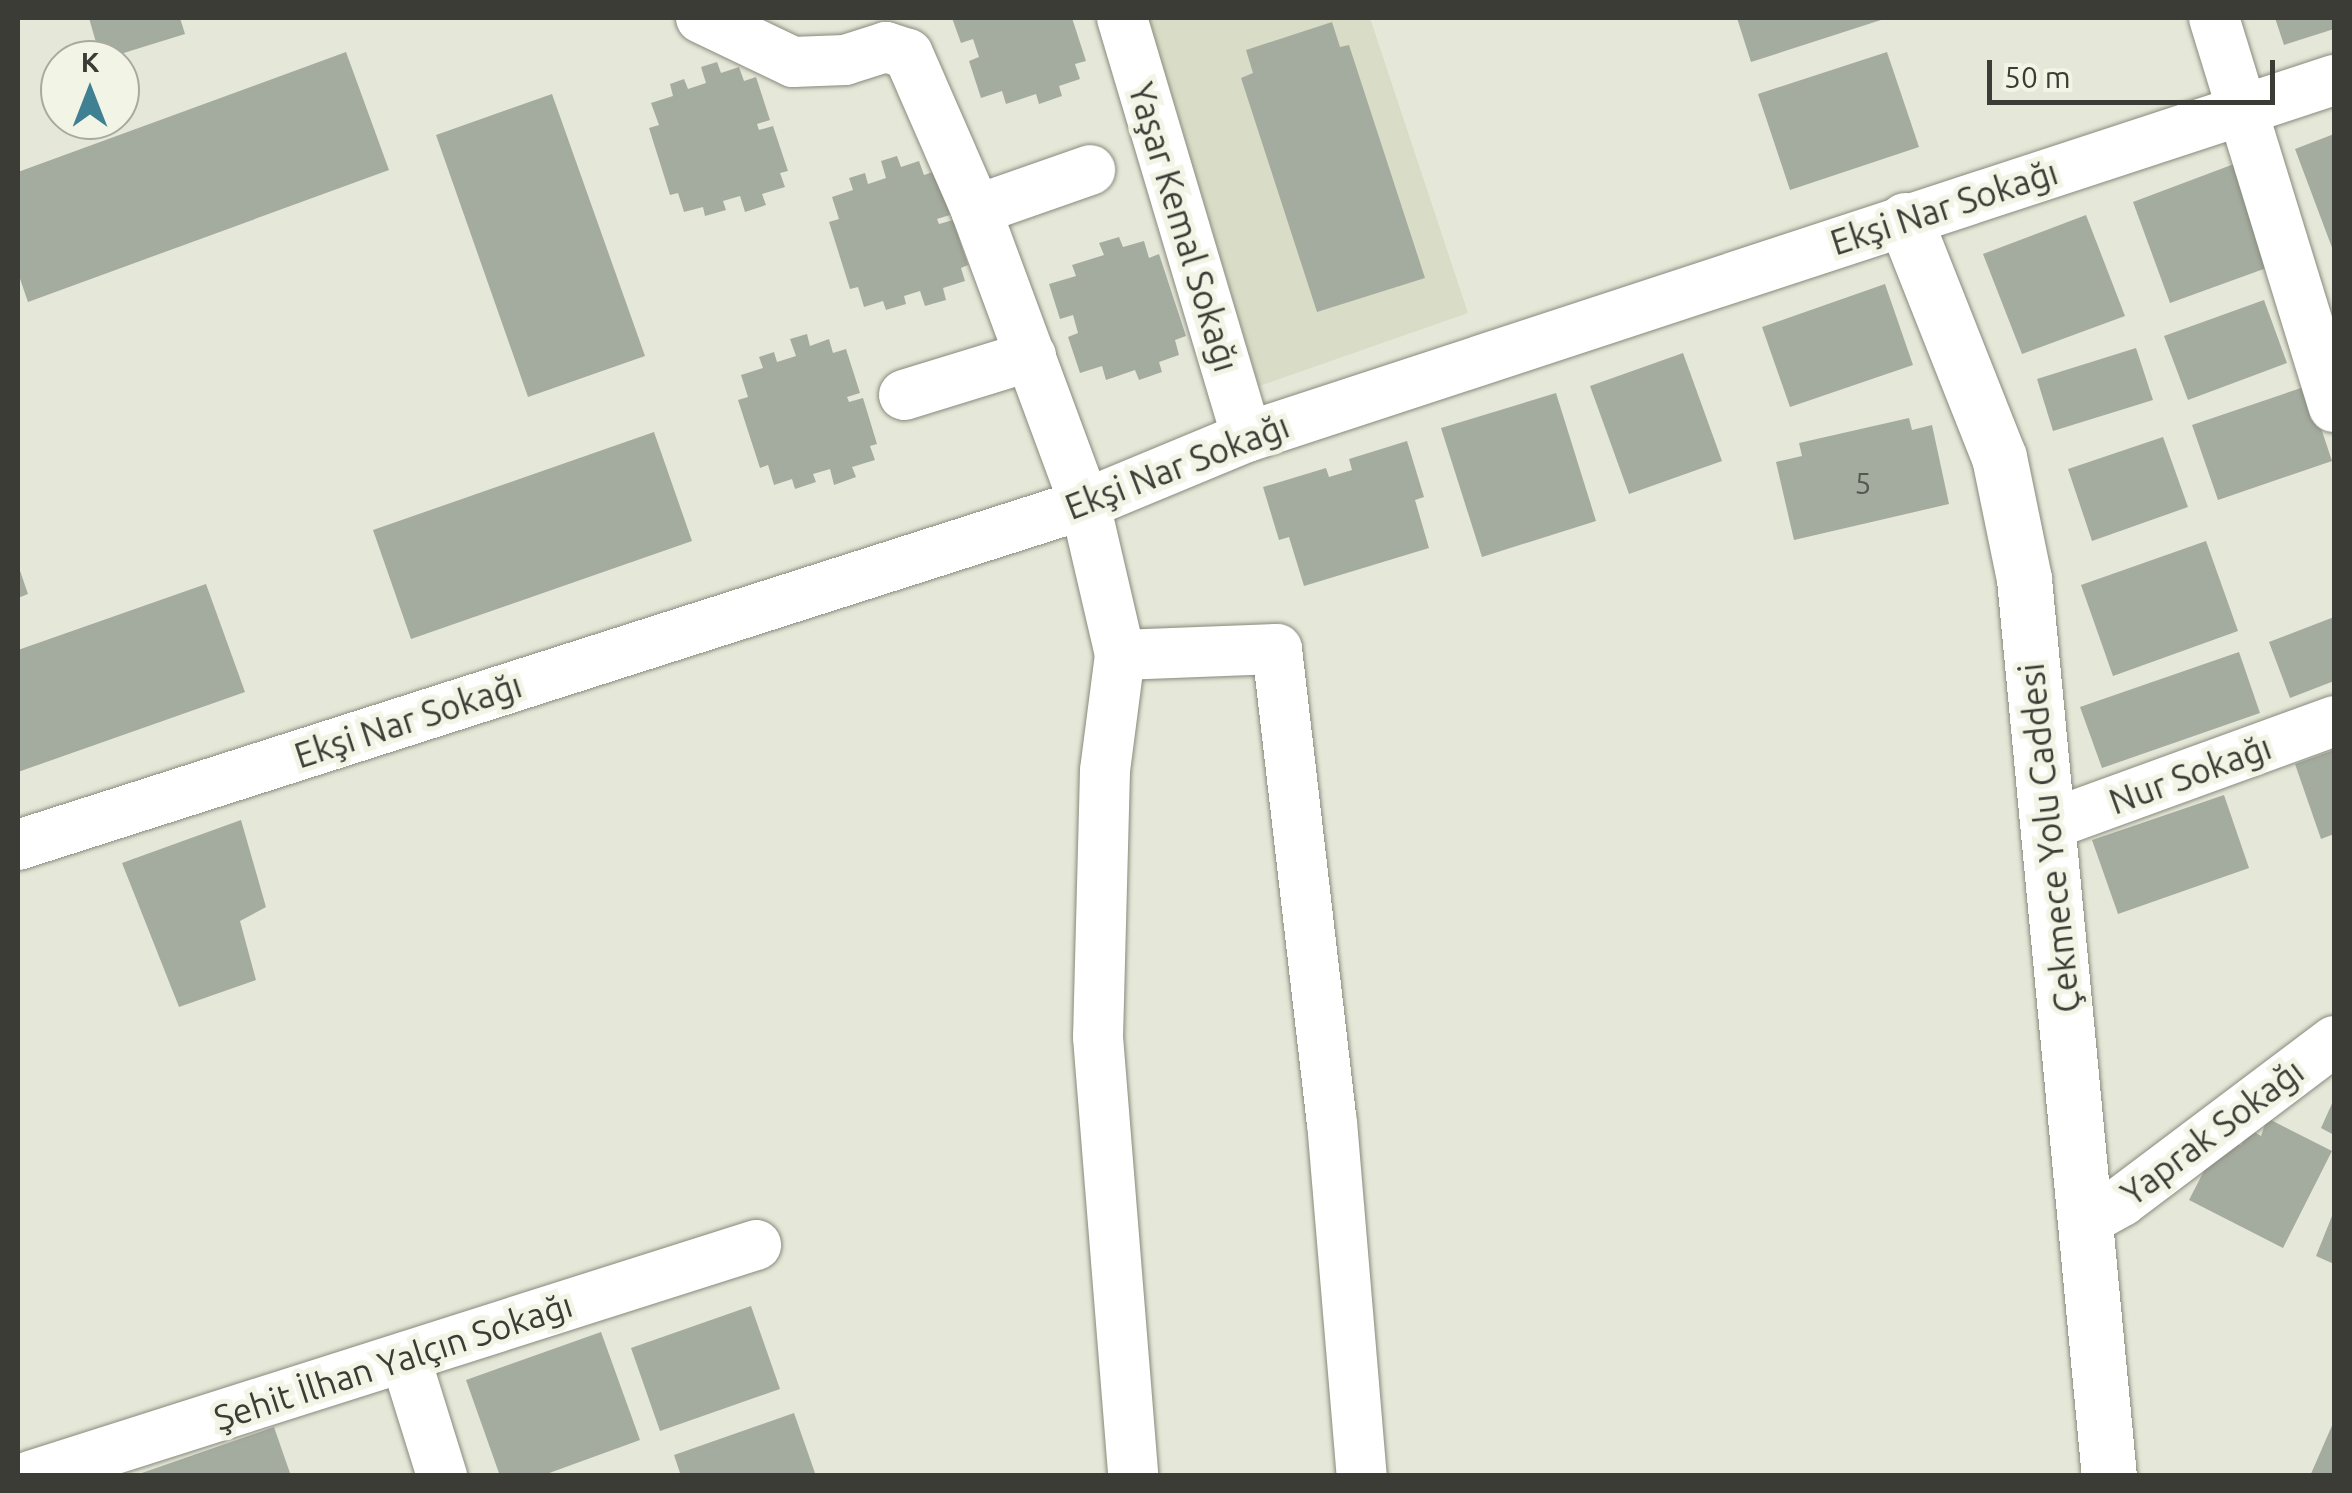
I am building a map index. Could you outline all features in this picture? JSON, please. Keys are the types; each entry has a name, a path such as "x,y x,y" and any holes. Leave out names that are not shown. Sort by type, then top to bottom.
{"main road":[{"name":"Çekmece Yolu Caddesi","path":"1904,220 1999,457 2024,579 2088,1220 2109,1476"}],"street":[{"path":"701,18 793,62 845,60 886,47 908,54 976,210 1085,504 1120,655 1106,771 1098,1036 1133,1476"},
{"name":"Yaşar Kemal Sokağı","path":"1122,18 1246,437"},
{"path":"2214,18 2334,407"},
{"name":"Ekşi Nar Sokağı","path":"18,845 1085,504 1246,437 2334,80"},
{"path":"976,210 1090,170"},
{"path":"904,395 1031,356"},
{"path":"1120,655 1278,649 1332,1122 1362,1476"},
{"name":"Nur Sokağı","path":"2046,826 2334,721"},
{"name":"Yaprak Sokağı","path":"2088,1220 2122,1201 2334,1041"},
{"name":"Şehit İlhan Yalçın Sokağı","path":"30,1476 756,1245"},
{"path":"405,1357 442,1476"}],"shaded area":[{"path":"1149,18 1370,18 1468,313 1259,386"}],"building":[{"path":"89,18 180,18 185,34 140,48 140,40 95,40"},
{"path":"952,18 1072,18 1086,61 1075,64 1080,79 1059,86 1062,96 1039,104 1036,94 1006,104 1002,91 981,98 969,61 979,57 973,39 961,43"},
{"path":"1737,18 1880,18 1881,20 1751,62"},
{"path":"2275,18 2334,18 2334,29 2284,45"},
{"path":"1332,22 1340,47 1349,45 1425,278 1317,312 1241,78 1253,73 1246,50"},
{"path":"346,52 389,170 28,302 18,273 18,172 105,140 140,140 140,127"},
{"path":"1887,52 1919,147 1790,190 1758,94"},
{"path":"717,62 721,73 739,67 744,81 756,77 770,120 757,124 759,130 773,126 788,171 780,173 785,187 762,194 766,205 745,212 740,196 723,201 726,210 705,216 703,207 684,212 678,193 670,195 649,128 659,125 651,103 673,96 670,84 684,79 688,89 706,83 701,67"},
{"path":"552,94 645,356 528,397 436,135"},
{"path":"2334,134 2334,253 2295,149"},
{"path":"897,156 901,167 919,161 924,175 936,171 950,215 937,219 939,224 953,220 968,265 961,268 965,281 943,288 946,300 925,306 920,291 904,296 906,304 886,310 883,301 864,307 858,287 850,289 829,222 839,219 832,197 853,190 849,178 865,173 868,184 886,178 881,161"},
{"path":"2234,164 2272,266 2170,303 2133,202"},
{"path":"2086,215 2125,316 2022,354 1983,254"},
{"path":"1119,237 1123,247 1144,241 1149,258 1159,254 1186,336 1175,340 1179,355 1159,362 1162,372 1139,380 1135,370 1106,380 1102,366 1080,373 1068,337 1078,333 1073,315 1060,319 1049,284 1076,276 1072,265 1104,255 1099,243"},
{"path":"1885,284 1913,365 1790,407 1762,327"},
{"path":"2264,300 2287,363 2188,400 2164,336"},
{"path":"807,334 810,346 829,339 833,353 846,349 860,393 847,397 849,402 863,398 877,444 870,446 875,460 852,467 856,477 834,485 830,469 813,474 816,482 795,489 792,479 774,485 768,465 760,468 738,400 748,397 741,375 763,368 759,357 774,352 777,362 796,356 790,339"},
{"path":"2136,348 2153,400 2053,431 2037,379"},
{"path":"1683,353 1722,461 1629,494 1590,386"},
{"path":"2307,386 2332,461 2218,500 2192,425"},
{"path":"1556,393 1596,521 1482,557 1441,428"},
{"path":"1909,418 1912,430 1932,425 1949,504 1794,540 1776,462 1802,456 1799,443"},
{"path":"654,432 692,541 411,639 373,530"},
{"path":"2163,437 2188,507 2092,541 2068,469"},
{"path":"1407,441 1424,497 1415,500 1429,548 1304,586 1289,537 1279,540 1263,487 1326,468 1329,477 1352,470 1349,459"},
{"path":"2206,541 2238,631 2113,676 2081,585"},
{"path":"18,565 28,594 18,598"},
{"path":"206,584 245,692 18,772 18,650"},
{"path":"2334,617 2334,681 2290,698 2269,642"},
{"path":"2239,652 2260,713 2102,768 2080,707"},
{"path":"2334,750 2334,834 2321,839 2295,764"},
{"path":"2224,795 2249,868 2118,914 2092,840"},
{"path":"241,820 266,907 240,921 256,980 179,1007 122,863"},
{"path":"2334,1099 2334,1135 2321,1128"},
{"path":"2267,1118 2332,1151 2283,1248 2189,1200 2206,1167 2229,1145 2241,1145 2250,1129 2261,1136"},
{"path":"2334,1211 2334,1264 2316,1256"},
{"path":"751,1306 780,1389 660,1431 631,1348"},
{"path":"601,1332 640,1440 541,1476 500,1476 466,1380"},
{"path":"794,1413 816,1476 681,1476 674,1455"},
{"path":"2334,1421 2334,1476 2310,1476"},
{"path":"274,1427 291,1476 136,1476 136,1475"}]}
